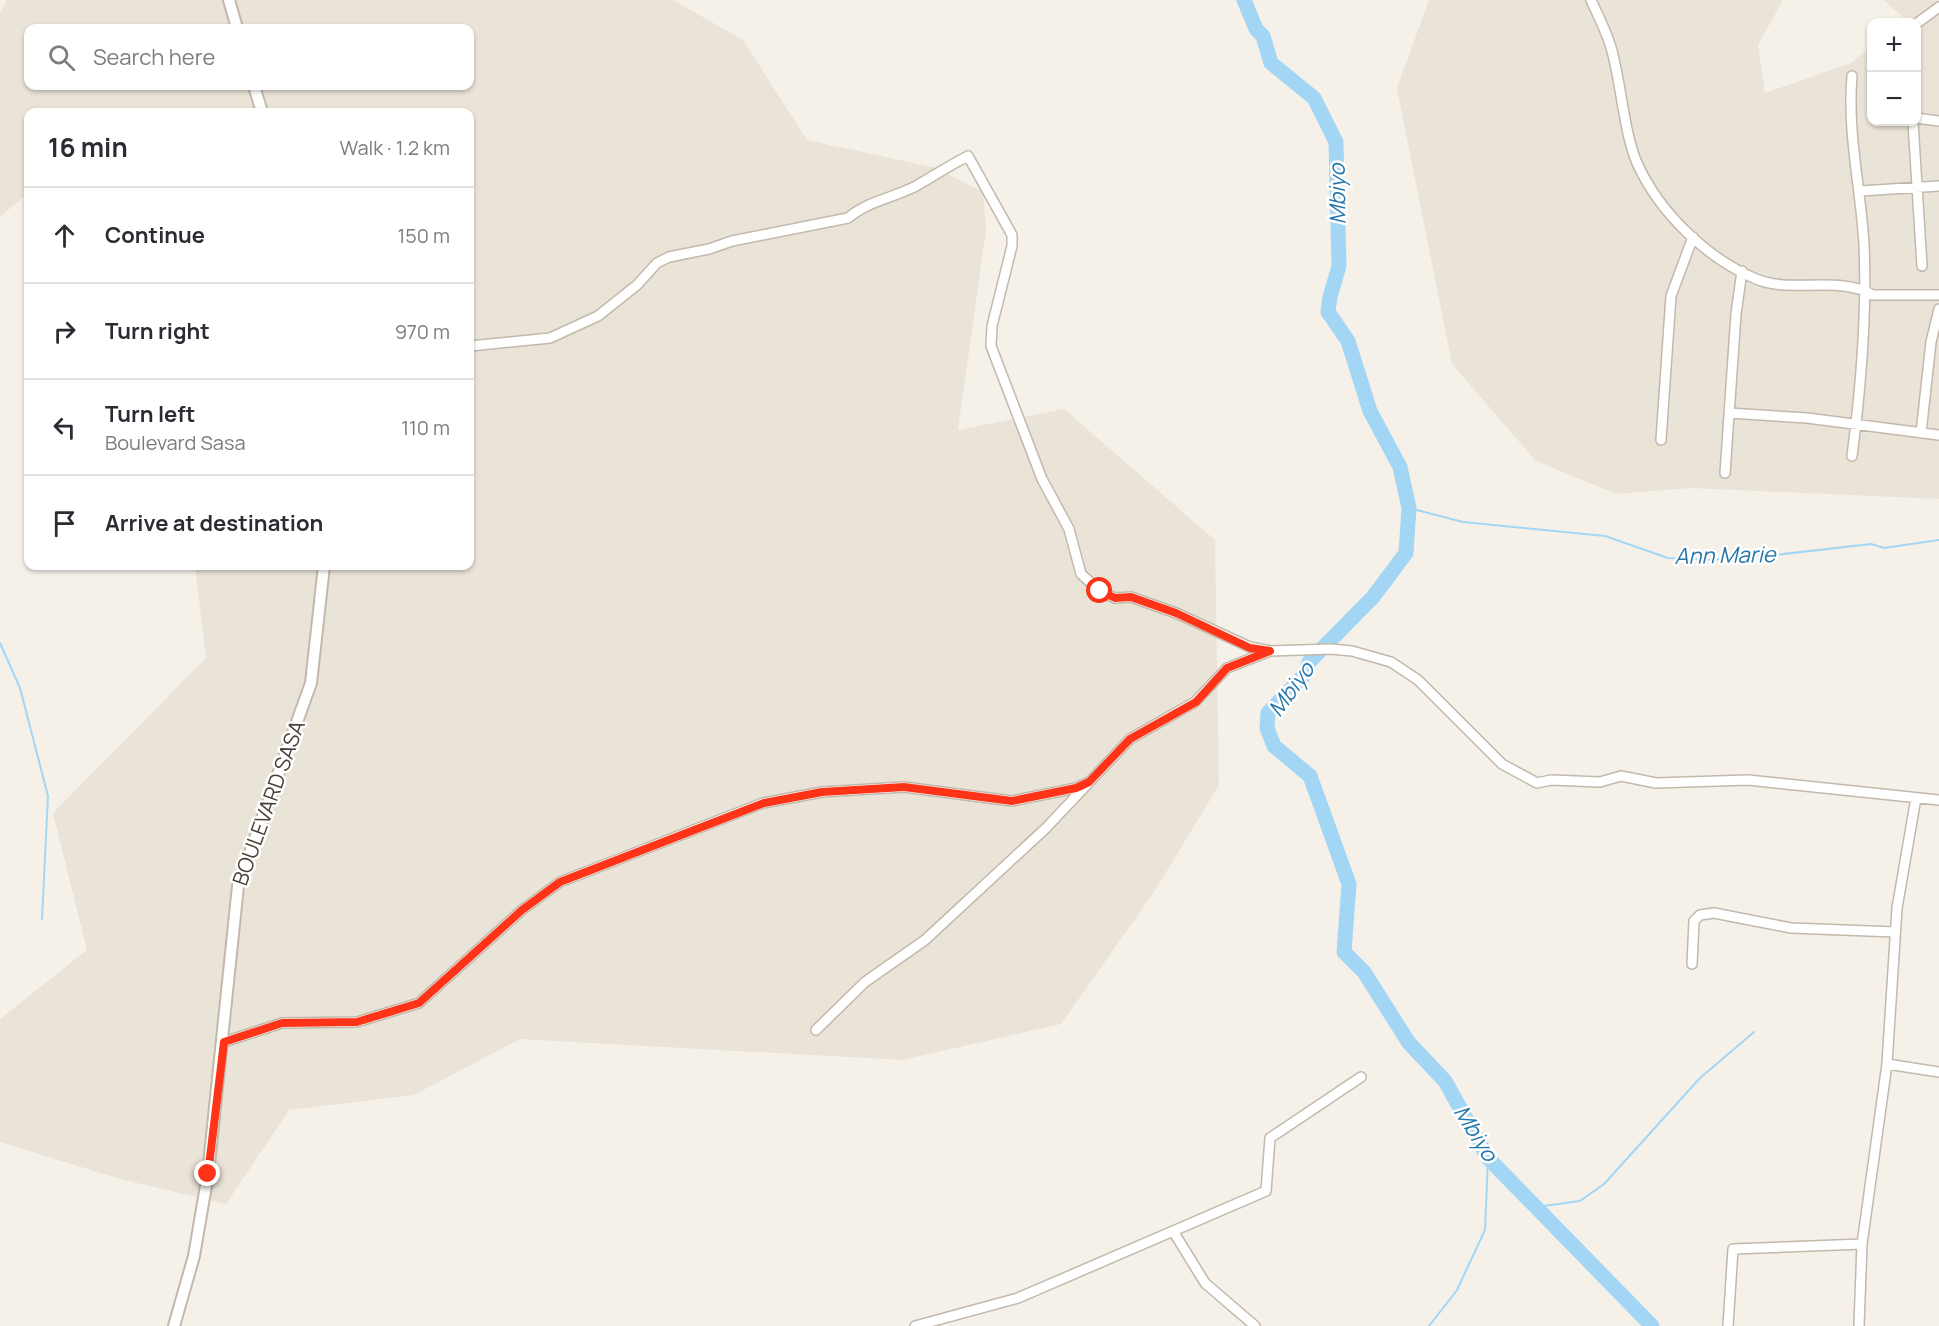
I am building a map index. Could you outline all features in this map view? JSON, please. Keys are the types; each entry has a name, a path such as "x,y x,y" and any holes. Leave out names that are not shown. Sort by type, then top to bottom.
{"street":[{"path":"229,0 236,24"},
{"path":"1591,0 1613,52 1636,160 1647,182 1709,253 1757,279 1784,285 1864,290 1873,295 1939,295"},
{"path":"1921,21 1939,7"},
{"path":"1852,76 1852,138 1860,191 1864,290 1852,456"},
{"path":"255,90 261,108"},
{"path":"1921,119 1939,121"},
{"path":"1913,126 1922,266"},
{"path":"474,346 550,338 598,316 638,285 657,263 669,257 709,249 732,241 848,218 859,209 916,186 942,168 969,156 1012,235 1012,246 992,326 991,346 1042,479 1069,528 1081,574 1100,591 1115,598 1131,597 1176,613 1250,648 1270,651 1331,649 1352,651 1391,662 1418,680 1502,764 1538,783 1551,780 1600,782 1621,776 1656,783 1748,780 1939,800"},
{"path":"1860,191 1939,186"},
{"path":"1660,440 1671,296 1693,237"},
{"path":"1725,473 1736,314 1742,271"},
{"path":"1921,433 1931,342 1939,309"},
{"path":"1729,412 1939,435"},
{"name":"BOULEVARD SASA","path":"174,1326 194,1256 208,1174 224,1042 228,963 238,886 311,683 324,570"},
{"path":"816,1030 865,982 925,940 1046,828 1130,739 1196,702 1227,668 1270,651"},
{"path":"224,1042 282,1023 357,1022 419,1003 522,910 560,882 764,803 822,792 904,787 1012,801 1076,788 1089,782"},
{"path":"1859,1326 1862,1245 1887,1064 1897,908 1916,798"},
{"path":"1692,964 1694,921 1700,915 1714,913 1791,928 1895,932"},
{"path":"1887,1064 1939,1072"},
{"path":"915,1326 1018,1298 1266,1191 1270,1138 1361,1077"},
{"path":"1173,1231 1205,1283 1255,1326"},
{"path":"1728,1326 1732,1249 1862,1245"}],"shaded area":[{"path":"7,0 673,0 743,40 807,140 936,168 983,192 986,230 958,430 1064,409 1215,540 1219,785 1154,892 1061,1024 902,1060 520,1039 414,1095 289,1110 226,1204 120,1179 0,1142 0,1019 87,950 53,813 206,658 195,570 474,570 474,108 24,108 24,196 0,217 0,12"},
{"path":"1429,0 1783,0 1758,45 1765,93 1851,63 1867,49 1867,126 1921,126 1921,18 1904,18 1884,0 1939,0 1939,499 1691,488 1616,494 1536,461 1452,364 1397,88"}],"waterway":[{"name":"Mbiyo","path":"1244,0 1256,29 1263,36 1271,63 1314,98 1336,142 1339,266 1328,312 1348,341 1370,411 1400,467 1409,508 1406,553 1373,597 1309,662 1306,673 1268,713 1267,728 1274,746 1310,776 1349,884 1344,952 1364,972 1409,1043 1445,1081 1488,1158 1652,1326"},
{"name":"Ann Marie","path":"1409,508 1463,522 1605,536 1668,558 1716,560 1733,553 1766,556 1871,544 1884,548 1939,540"},
{"path":"0,643 20,688 48,796 42,919"},
{"path":"1536,1207 1580,1201 1604,1184 1700,1078 1754,1032"},
{"path":"1429,1326 1457,1290 1485,1230 1488,1158"}],"route":[{"path":"208,1174 224,1042 282,1023 357,1022 419,1003 522,910 560,882 764,803 822,792 904,787 1012,801 1076,788 1089,782 1130,739 1196,702 1227,668 1270,651 1250,648 1176,613 1131,597 1115,598 1100,591"}]}
